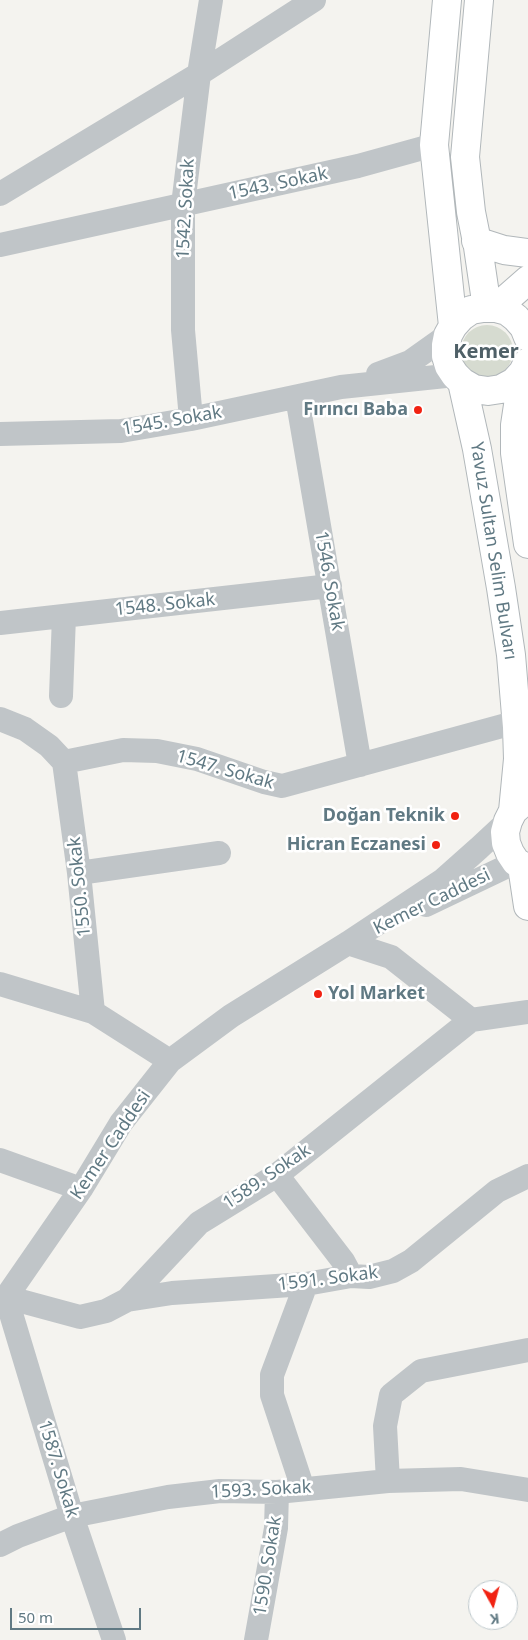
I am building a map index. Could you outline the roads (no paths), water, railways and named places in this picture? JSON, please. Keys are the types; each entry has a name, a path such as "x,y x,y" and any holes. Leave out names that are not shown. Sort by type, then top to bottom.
{"main road":[{"name":"Yavuz Sultan Selim Bulvarı","path":"447,0 434,144 450,331 446,345 446,356 449,366 458,378 477,449 511,655 518,759 516,811 505,832 506,843 510,853 522,866"},
{"path":"480,0 465,157 471,212 491,308"},
{"path":"476,241 504,250 528,253"},
{"path":"491,308 528,280"},
{"path":"450,331 461,317 472,310 491,308 507,311 516,318 524,327 528,337"},
{"name":"Yavuz Sultan Selim Bulvarı","path":"526,367 514,425 521,450 528,544"},
{"path":"458,378 474,388 488,391 502,389 514,382 526,367"},
{"path":"522,866 528,906"}],"street":[{"name":"1542. Sokak","path":"191,419 183,330 183,205 199,74 211,0"},
{"path":"0,194 199,74 314,0"},
{"name":"1543. Sokak","path":"0,245 358,166 434,144"},
{"path":"342,387 410,362 450,331"},
{"path":"342,387 458,378"},
{"name":"1545. Sokak","path":"0,434 120,431 191,419 342,387"},
{"name":"1546. Sokak","path":"297,397 360,764"},
{"name":"1548. Sokak","path":"0,623 330,586"},
{"path":"61,696 64,616"},
{"path":"0,719 25,729 49,746 64,762"},
{"name":"1547. Sokak","path":"64,762 122,750 158,750 197,759 264,782 282,786 517,722"},
{"name":"1550. Sokak","path":"64,762 79,873 93,1012"},
{"name":"Kemer Caddesi","path":"3,1302 81,1189 121,1123 170,1061 231,1016 348,943 443,880 486,843 516,811"},
{"path":"79,873 219,853"},
{"name":"Kemer Caddesi","path":"348,943 522,866"},
{"path":"348,943 392,957 471,1020 528,1012"},
{"path":"0,984 93,1012 170,1061"},
{"name":"1589. Sokak","path":"3,1302 80,1317 106,1311 127,1300 199,1222 277,1175 471,1020"},
{"path":"0,1160 81,1189"},
{"path":"277,1175 344,1261 352,1276"},
{"name":"1591. Sokak","path":"127,1300 172,1293 306,1284 352,1276 369,1277 393,1271 411,1261 497,1192 528,1176"},
{"path":"303,1489 272,1394 272,1375 306,1284"},
{"name":"1587. Sokak","path":"3,1302 114,1640"},
{"path":"388,1481 384,1426 391,1395 421,1372 528,1350"},
{"name":"1593. Sokak","path":"0,1545 18,1536 72,1516 168,1497 211,1492 277,1492 388,1481 461,1480 528,1490"},
{"name":"1590. Sokak","path":"256,1640 276,1528 277,1492"}],"place":[{"name":"Fırıncı Baba","path":"418,410"},
{"name":"Doğan Teknik","path":"455,816"},
{"name":"Hicran Eczanesi","path":"436,845"},
{"name":"Yol Market","path":"318,994"}],"district":[{"name":"Kemer","path":"486,352"}]}
